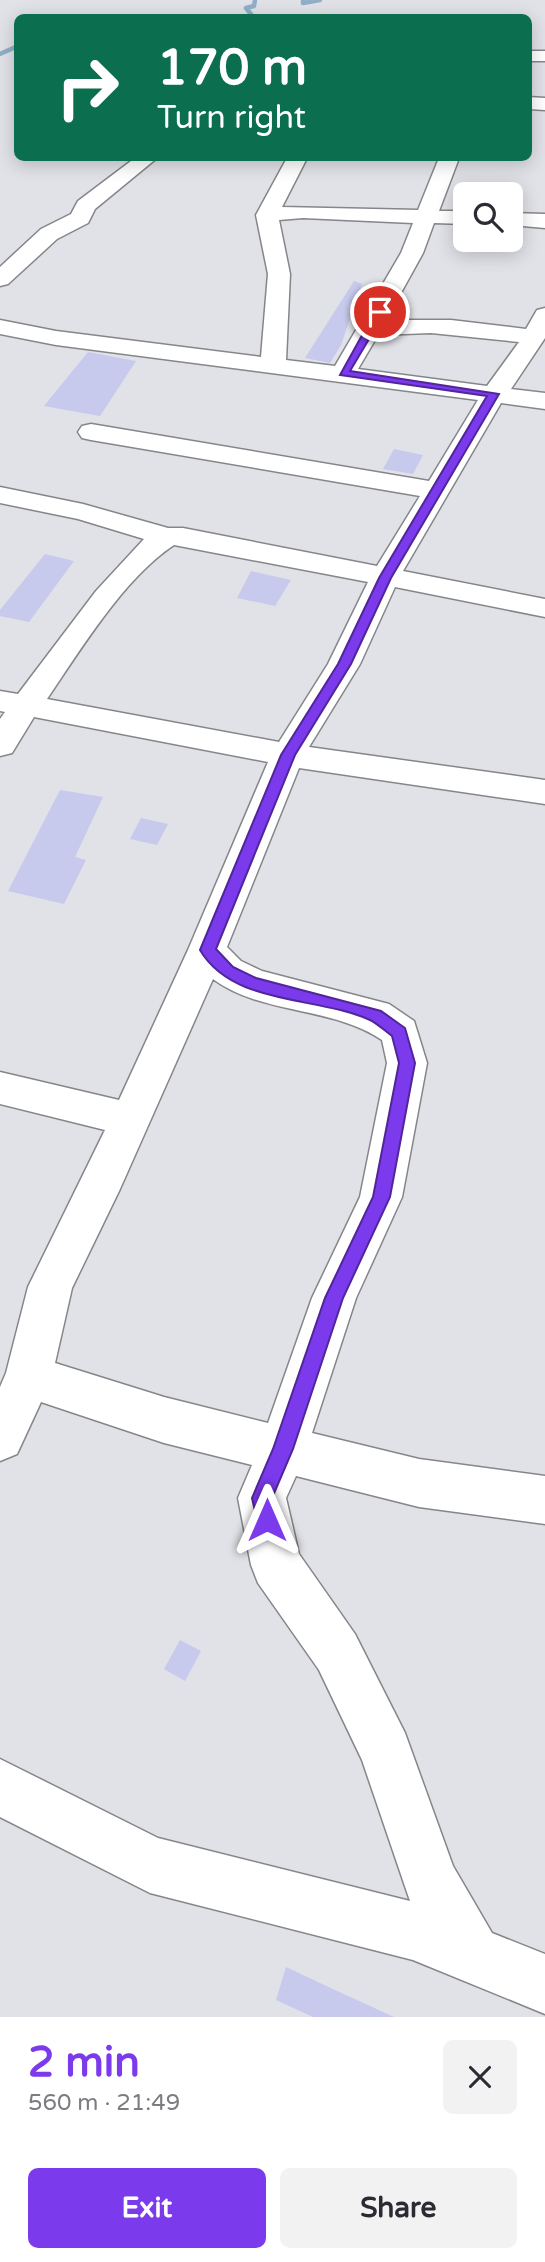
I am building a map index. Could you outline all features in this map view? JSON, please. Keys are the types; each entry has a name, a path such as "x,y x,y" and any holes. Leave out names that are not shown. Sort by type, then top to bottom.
{"street":[{"path":"0,279 49,234 80,218 86,206 143,161"},
{"path":"273,364 279,274 267,215 295,161"},
{"path":"344,373 412,253 448,161"},
{"path":"267,215 303,212 453,218"},
{"path":"523,220 545,221"},
{"path":"0,1438 29,1376 50,1287 207,950 288,755 344,664 385,578 494,394 525,353 539,326 404,325 370,328"},
{"path":"0,327 55,338 344,373 545,401"},
{"path":"91,432 436,491"},
{"path":"0,495 83,512 167,537 183,537 545,608"},
{"path":"0,745 12,703 151,547 167,537"},
{"path":"12,703 288,755 545,792"},
{"path":"207,950 228,971 252,983 375,1015 400,1032 407,1063 381,1197 334,1298 283,1449 262,1498 276,1565 337,1652 386,1752 430,1881 472,1955"},
{"path":"0,1088 130,1119"},
{"path":"29,1376 164,1420 419,1482 545,1500"},
{"path":"0,1787 150,1865 413,1931 545,1984"}],"building":[{"path":"354,281 362,284 341,345 330,363 305,358"},
{"path":"88,352 136,361 100,416 44,406"},
{"path":"394,449 423,455 413,474 383,469"},
{"path":"45,554 74,561 29,622 0,616 0,610"},
{"path":"251,571 291,580 275,606 237,598"},
{"path":"60,790 103,797 75,857 86,860 64,904 8,891"},
{"path":"141,818 168,824 157,845 130,839"},
{"path":"180,1640 201,1651 185,1681 164,1669"},
{"path":"286,1967 394,2017 313,2017 276,2000"}],"waterway":[{"path":"251,14 246,8 254,6 255,0"},
{"path":"303,0 303,3 320,0"},
{"path":"0,54 14,48"}],"route":[{"path":"267,1520 262,1498 283,1449 334,1298 381,1197 407,1063 400,1032 375,1015 252,983 228,971 207,950 288,755 344,664 385,578 494,394 344,373 380,312"}]}
